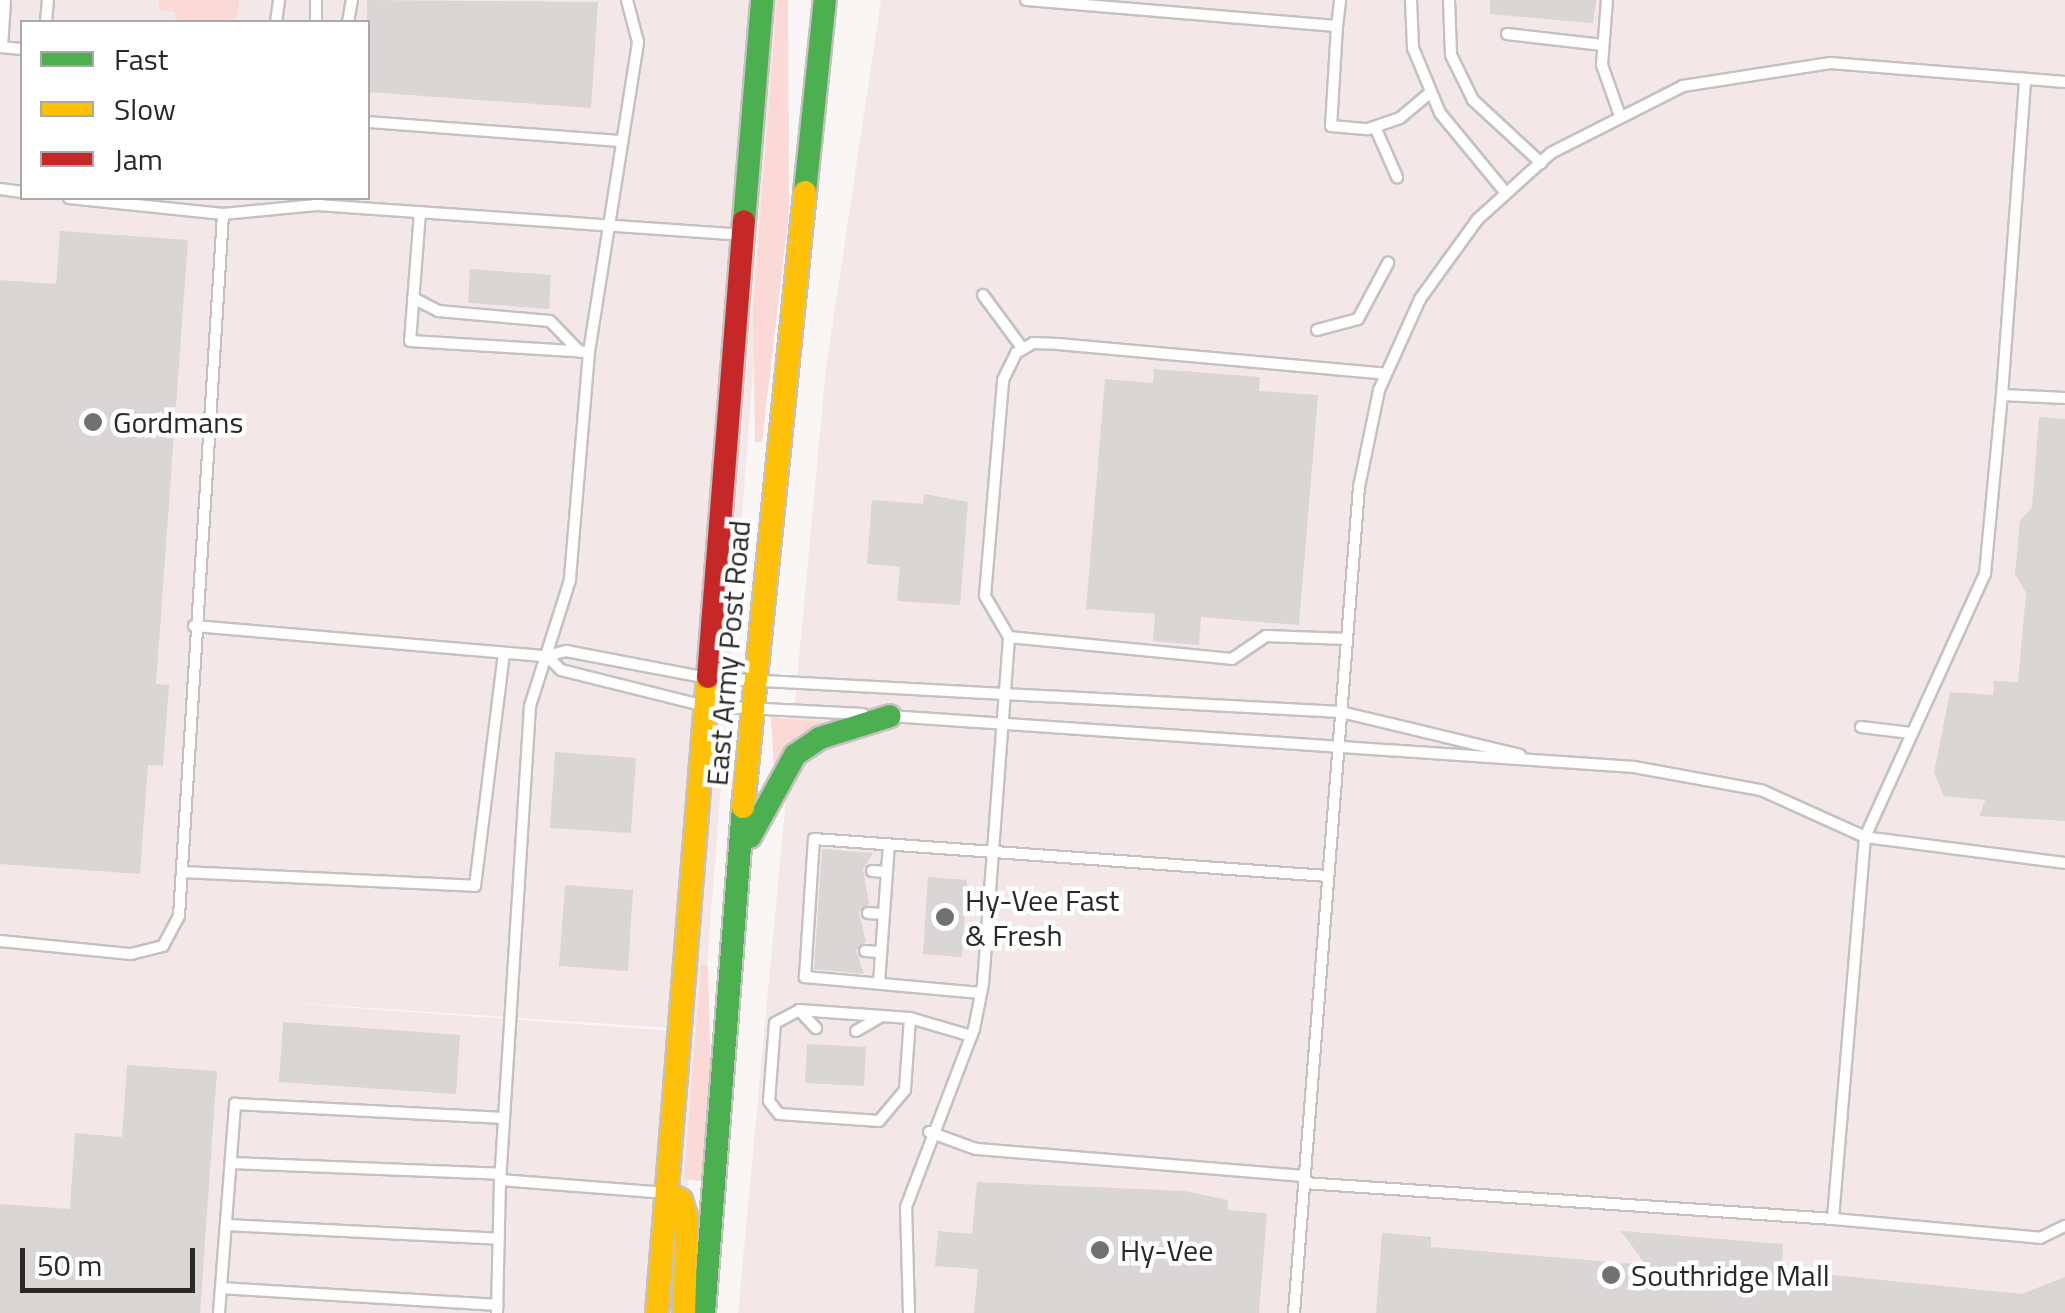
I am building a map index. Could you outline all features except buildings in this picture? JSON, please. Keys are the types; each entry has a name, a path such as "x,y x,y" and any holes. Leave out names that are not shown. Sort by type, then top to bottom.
{"main road":[{"name":"East Army Post Road","path":"657,1313 762,0"},
{"name":"East Army Post Road","path":"704,1313 751,709 824,0"},
{"path":"741,856 795,755 820,738 890,716"},
{"path":"667,1193 682,1200 687,1219 684,1313"}],"lane":[{"path":"1,47 5,0"},
{"path":"222,1288 497,1309 500,1177 530,706 570,580 584,352 602,227 622,141 638,42 627,0"},
{"path":"1026,0 1338,26"},
{"path":"1340,0 1331,126 1375,127 1430,93"},
{"path":"1411,0 1413,48 1430,93 1506,193"},
{"path":"1449,0 1451,55 1473,100 1540,162"},
{"path":"1607,0 1602,45 1619,113"},
{"path":"1507,34 1602,45"},
{"path":"1294,1313 1358,486 1386,374 1447,258 1540,162 1619,113 1684,86 1780,66 2065,82"},
{"path":"1833,1219 1865,837 1985,574 2025,79"},
{"path":"370,122 622,141"},
{"path":"1375,127 1396,177"},
{"path":"88,200 223,214 317,201 742,236"},
{"path":"420,212 410,341 584,352"},
{"path":"0,942 131,954 163,946 179,916 194,626 223,214"},
{"path":"1317,330 1358,319 1388,263"},
{"path":"983,294 1023,349"},
{"path":"412,298 438,311 550,321 584,352"},
{"path":"1023,349 1117,348 1386,374"},
{"path":"909,1313 906,1207 929,1132 971,1036 981,993 1009,637 986,596 1003,380 1023,349"},
{"path":"2002,394 2065,398"},
{"path":"194,626 547,656 566,651 708,678 1006,688 1341,712 1520,755 1761,790 1865,837 2065,864"},
{"path":"1009,637 1232,659 1266,636 1347,640"},
{"path":"182,872 476,886 504,653"},
{"path":"547,656 561,670 706,706 1004,722 1450,760 1520,755"},
{"path":"1862,727 1911,733"},
{"path":"981,993 805,976 811,947 814,839 1328,876"},
{"path":"879,983 889,844"},
{"path":"872,872 887,872"},
{"path":"868,913 884,914"},
{"path":"865,951 881,952"},
{"path":"910,1018 904,1090 879,1120 780,1114 769,1101 775,1023 799,1010 910,1018 971,1036"},
{"path":"799,1010 816,1028"},
{"path":"856,1031 882,1016"},
{"path":"220,1313 236,1104 504,1118"},
{"path":"929,1132 976,1149 1304,1180 2040,1238 2065,1226"},
{"path":"231,1163 500,1177 667,1193"},
{"path":"226,1225 499,1239"}],"shaded area":[{"path":"0,0 782,0 702,1030 246,1000 702,1033 677,1313 0,1313"},
{"path":"159,0 239,0 238,15 231,20 175,19 175,12 159,11"},
{"path":"777,0 788,0 789,212 762,442 755,442 753,310"},
{"name":"Southridge Mall","path":"881,0 2065,0 2065,1313 738,1313 826,368"},
{"path":"771,717 828,722 774,770"},
{"path":"701,965 708,965 711,1089 701,1181 684,1179"}],"traffic: fast":[{"path":"744,221 762,0"},
{"path":"805,192 825,0"},
{"path":"750,837 795,755 820,738 890,716"},
{"path":"704,1313 743,807"}],"traffic: slow":[{"path":"743,807 805,192"},
{"path":"657,1313 708,677"},
{"path":"667,1193 681,1200 687,1219 684,1313"}],"traffic: jam":[{"path":"708,677 744,221"}],"place":[{"name":"Gordmans","path":"93,422"},
{"name":"Hy-Vee Fast & Fresh","path":"945,917"},
{"name":"Hy-Vee","path":"1100,1250"},
{"name":"Southridge Mall","path":"1611,1275"}]}
